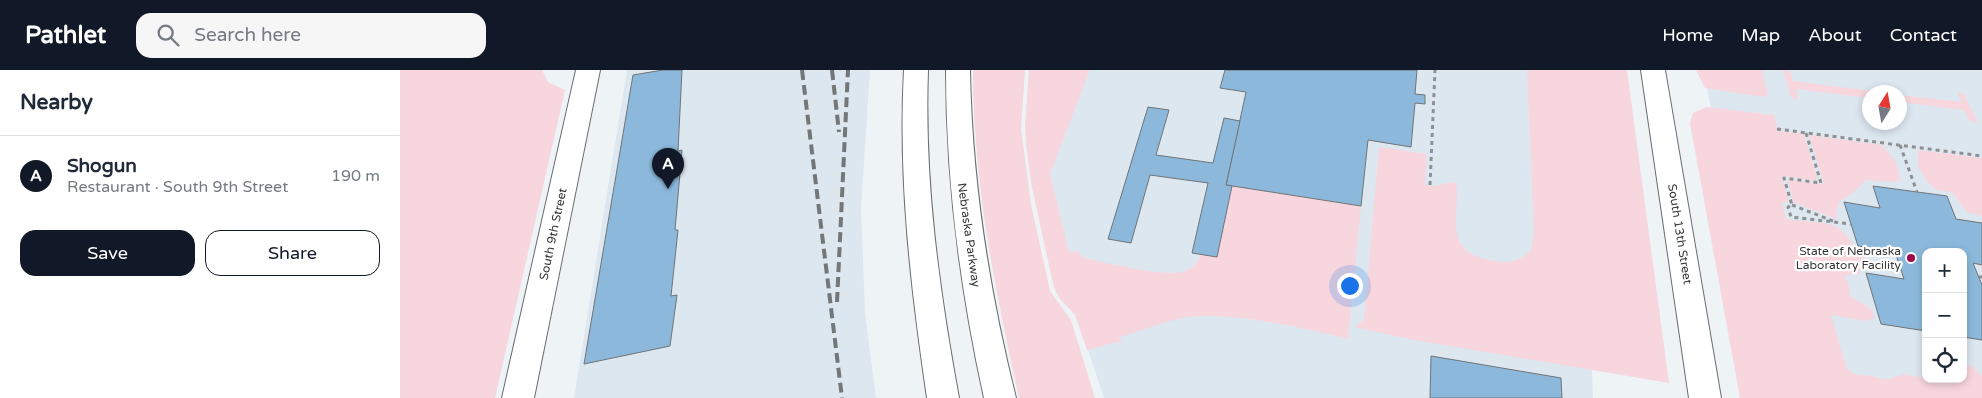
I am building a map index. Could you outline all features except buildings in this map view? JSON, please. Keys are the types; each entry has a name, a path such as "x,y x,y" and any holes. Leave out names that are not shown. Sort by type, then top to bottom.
{"main road":[{"name":"South 9th Street","path":"518,398 588,70"},
{"path":"916,70 913,108 918,215 931,325 943,398"},
{"name":"Nebraska Parkway","path":"958,70 958,118 967,233 987,347 1000,398"},
{"name":"South 13th Street","path":"1653,70 1705,398"}],"path":[{"path":"1430,185 1435,70"},
{"path":"1777,129 1982,156"},
{"path":"1792,205 1784,178 1821,183 1806,133"},
{"path":"1900,146 1917,192"},
{"path":"1792,205 1788,206 1791,217 1851,224"},
{"path":"1792,205 1834,222"}],"shaded area":[{"path":"400,70 542,70 548,82 565,90 495,398 400,398"},
{"path":"627,70 870,70 861,208 865,313 876,398 574,398"},
{"path":"973,70 1025,70 1021,129 1031,204 1050,291 1071,320 1095,398 1019,398 994,276 981,194 974,112"},
{"path":"1029,70 1090,70 1050,174 1069,252 1077,251 1084,258 1140,270 1166,273 1185,271 1195,264 1200,255 1216,257 1232,186 1361,206 1348,339 1256,320 1201,316 1182,318 1161,324 1120,337 1121,341 1087,350 1075,315 1060,299 1054,288 1032,188 1025,126"},
{"path":"1033,70 1579,70 1593,398 1104,398 1066,283"},
{"path":"1527,70 1627,70 1669,383 1414,340 1354,327 1364,320 1379,147 1427,154 1425,185 1434,186 1456,182 1457,232 1460,242 1466,250 1478,257 1505,262 1519,259 1531,250 1534,233"},
{"path":"1696,70 1762,70 1768,95 1763,97 1705,88"},
{"name":"State of Nebraska Laboratory Facility","path":"1703,70 1982,70 1982,398 1774,398"},
{"path":"1783,70 1790,71 1793,81 1862,90 1862,97 1796,89 1798,98 1795,100 1791,97"},
{"path":"1957,92 1964,94 1977,121 1976,123 1969,120 1964,110 1907,103 1907,96 1961,102"},
{"path":"1707,107 1774,115 1778,131 1804,134 1818,181 1782,176 1789,202 1782,202 1786,219 1818,222 1835,226 1843,231 1855,250 1863,253 1867,267 1860,270 1859,274 1847,275 1845,277 1849,286 1850,296 1869,307 1874,318 1867,321 1831,315 1847,369 1854,374 1882,379 1889,379 1904,374 1922,378 1922,383 1967,383 1967,366 1972,366 1982,376 1982,398 1740,398 1690,123 1693,113"},
{"path":"1809,135 1882,145 1895,160 1901,179 1896,182 1866,180 1854,192 1840,201 1837,208 1837,219 1794,203 1787,179 1824,184"},
{"path":"1918,150 1982,158 1982,216 1967,212 1953,193 1935,189 1928,183 1918,167"}],"railway":[{"path":"802,70 842,398"},
{"path":"832,70 839,132"},
{"path":"837,302 848,70"}],"place":[{"name":"Shogun","path":"668,189"},
{"name":"State of Nebraska Laboratory Facility","path":"1911,258"}]}
